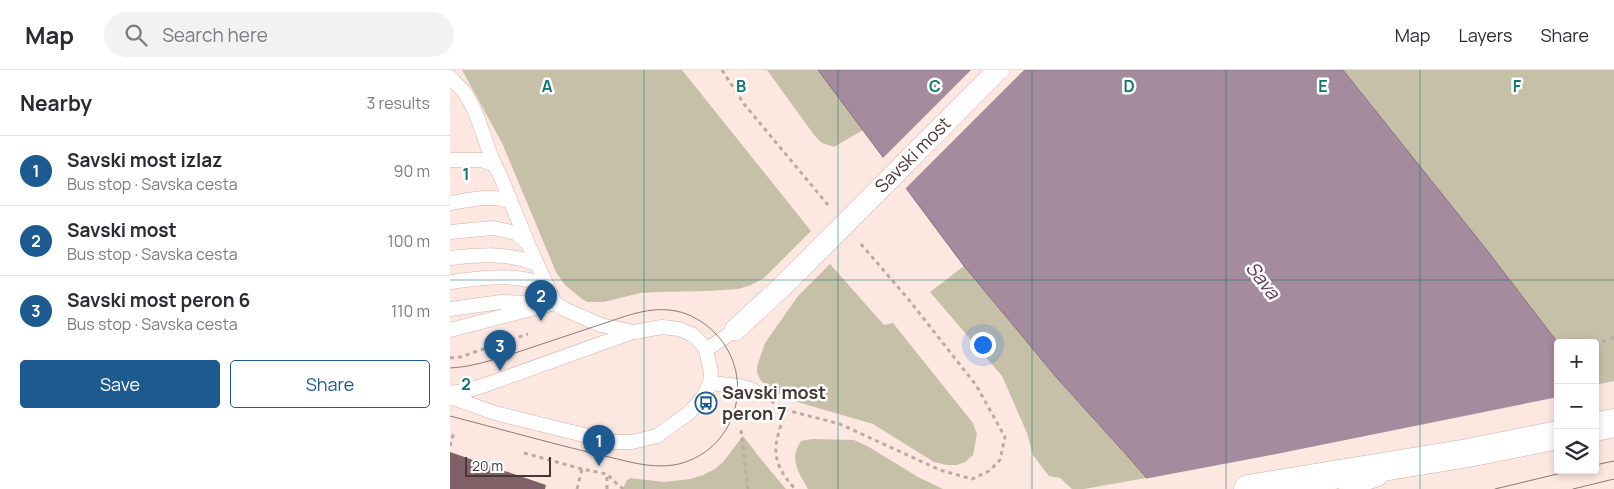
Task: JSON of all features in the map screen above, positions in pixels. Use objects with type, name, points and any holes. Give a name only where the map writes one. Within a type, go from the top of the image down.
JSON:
[{"type":"main road","points":[[1599,426],[1614,423]]},
{"type":"main road","points":[[1248,489],[1468,453],[1554,436]]},
{"type":"street","name":"Savski most","points":[[736,330],[786,283],[998,70]]},
{"type":"lane","points":[[450,77],[466,94],[478,118],[494,165],[500,174],[528,244],[555,303]]},
{"type":"lane","points":[[450,160],[482,160],[494,165]]},
{"type":"lane","points":[[450,203],[494,198],[511,202]]},
{"type":"lane","points":[[450,232],[493,228],[516,233],[528,244]]},
{"type":"lane","points":[[450,258],[485,254],[506,255],[524,258],[537,264]]},
{"type":"lane","points":[[450,282],[482,278],[524,278],[546,286]]},
{"type":"lane","points":[[450,309],[501,302],[555,303],[580,317],[634,332]]},
{"type":"lane","points":[[450,330],[555,303]]},
{"type":"lane","points":[[450,393],[488,384],[634,332],[662,327],[679,329],[693,335],[703,345],[710,360],[710,383],[703,398],[690,412],[657,436],[632,442],[603,440],[496,413],[450,397]]},
{"type":"lane","points":[[706,350],[736,330]]},
{"type":"lane","points":[[710,383],[738,386],[753,390]]},
{"type":"lane","points":[[1346,489],[1468,453]]},
{"type":"path","points":[[722,70],[744,104],[832,209]]},
{"type":"path","points":[[753,390],[786,410],[840,424],[953,475],[972,479],[990,471],[1000,460],[1005,437],[976,385],[909,300],[858,240]]},
{"type":"path","points":[[450,358],[460,357],[534,332]]},
{"type":"path","points":[[1599,343],[1614,337]]},
{"type":"path","points":[[786,410],[775,454],[783,476],[794,489]]},
{"type":"path","points":[[741,430],[748,489]]},
{"type":"path","points":[[450,446],[454,432]]},
{"type":"path","points":[[524,453],[582,470],[608,474],[624,489]]},
{"type":"path","points":[[578,489],[582,470]]},
{"type":"path","points":[[607,489],[608,474]]},
{"type":"shaded area","points":[[462,70],[682,70],[811,231],[764,278],[751,285],[738,289],[640,293],[604,302],[587,302],[565,285],[556,272],[502,143]]},
{"type":"shaded area","points":[[767,70],[818,70],[863,130],[834,147],[822,143],[814,135]]},
{"type":"shaded area","points":[[1343,70],[1614,70],[1614,381],[1599,384],[1599,339],[1555,339],[1486,249]]},
{"type":"shaded area","points":[[830,264],[884,325],[893,323],[973,423],[977,434],[973,455],[965,462],[957,465],[947,465],[934,462],[873,424],[787,399],[761,381],[757,373],[757,366],[765,343],[798,296]]},
{"type":"shaded area","points":[[964,266],[1057,378],[1146,478],[1084,489],[1072,489],[1060,478],[1049,476],[1033,455],[1027,433],[1002,376],[930,292]]},
{"type":"shaded area","points":[[743,436],[786,489],[623,489],[626,481],[630,478],[664,482],[690,479],[703,475],[715,469],[723,462]]},
{"type":"shaded area","points":[[812,439],[854,440],[918,477],[943,489],[808,489],[795,459],[797,447],[801,441]]},
{"type":"water","name":"Sava","points":[[818,70],[1343,70],[1486,249],[1555,339],[1554,474],[1599,474],[1614,489],[1156,489],[1057,378],[964,266]]},
{"type":"pier","points":[[971,70],[1024,70],[904,190],[882,159]]},
{"type":"pier","points":[[1599,393],[1614,409],[1614,489],[1153,489],[1144,479],[1554,398],[1554,474],[1599,474]]},
{"type":"building","points":[[450,452],[546,485],[545,489],[450,489]]},
{"type":"tram line","points":[[450,368],[474,365],[497,359],[629,315],[647,311],[666,310],[682,312],[692,316],[715,333],[728,351],[736,370],[738,391],[734,411],[726,430],[713,446],[696,458],[665,466],[646,465],[562,446],[450,416]]},
{"type":"tram line","points":[[1599,464],[1614,461]]},
{"type":"tram line","points":[[1495,489],[1557,474]]},
{"type":"tram line","points":[[1573,489],[1614,479]]},
{"type":"place","name":"Savski most","points":[[541,321]]},
{"type":"place","name":"Savski most peron 6","points":[[500,371]]},
{"type":"place","name":"Savski most peron 7","points":[[706,403]]},
{"type":"place","name":"Savski most izlaz","points":[[599,466]]}]
